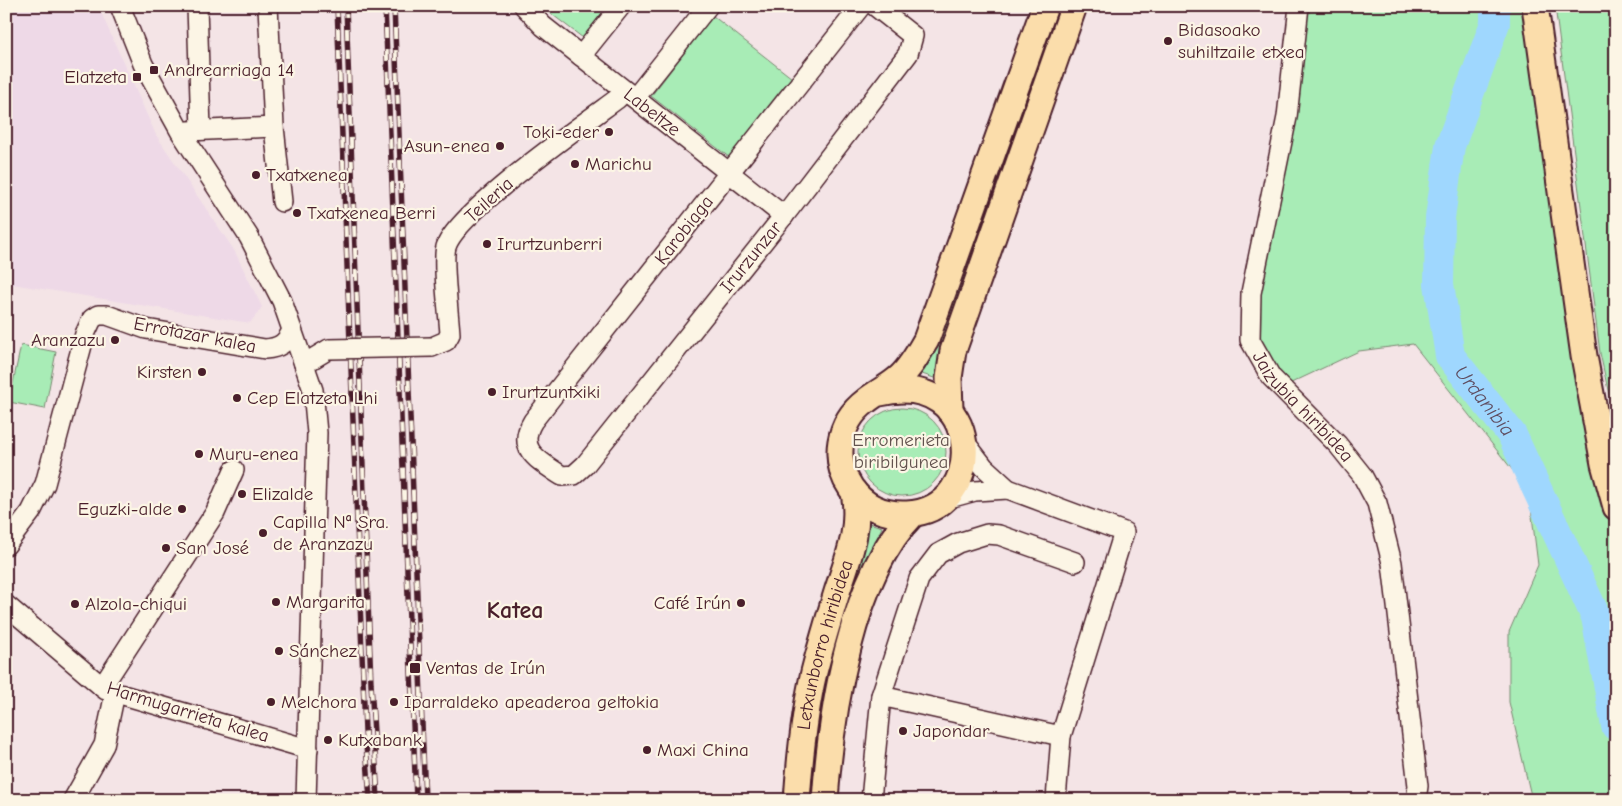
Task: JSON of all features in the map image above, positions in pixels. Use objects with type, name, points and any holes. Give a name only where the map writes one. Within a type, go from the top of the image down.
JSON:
[{"type":"main road","points":[[880,393],[895,389],[910,389],[925,393],[939,400],[960,425],[964,441],[965,458],[961,474],[954,488],[929,509],[913,514],[897,515],[881,511],[866,504],[854,492],[842,470],[839,452],[842,434],[851,415],[866,401],[880,393],[900,377],[914,360],[936,315],[1045,6]]},
{"type":"main road","points":[[950,411],[949,378],[953,351],[1074,6]]},
{"type":"main road","points":[[1535,6],[1584,356],[1604,464],[1616,507]]},
{"type":"main road","name":"Letxunborro hiribidea","points":[[797,800],[806,718],[814,674],[824,632],[856,532],[857,512],[854,492]]},
{"type":"main road","name":"Letxunborro hiribidea","points":[[825,800],[833,723],[851,640],[876,567],[892,538],[913,514]]},
{"type":"street","points":[[120,6],[143,64],[180,131],[250,237],[282,301],[313,390],[318,433],[306,800]]},
{"type":"street","points":[[197,6],[201,130]]},
{"type":"street","points":[[268,6],[274,127],[282,202]]},
{"type":"street","name":"Labeltze","points":[[524,6],[531,16],[784,216]]},
{"type":"street","points":[[581,56],[621,6]]},
{"type":"street","name":"Teileria","points":[[304,364],[329,349],[432,347],[446,341],[450,334],[445,249],[451,234],[509,181],[617,99],[630,94],[708,6]]},
{"type":"street","name":"Karobiaga","points":[[537,458],[526,445],[526,433],[533,421],[861,6]]},
{"type":"street","name":"Irurzunzar","points":[[537,458],[562,476],[574,475],[585,465],[784,216],[908,54],[913,36],[875,6]]},
{"type":"street","name":"Jaizubia hiribidea","points":[[1299,6],[1289,99],[1251,293],[1250,340],[1271,377],[1338,445],[1362,475],[1377,503],[1392,563],[1418,786],[1416,800]]},
{"type":"street","points":[[180,131],[274,127]]},
{"type":"street","name":"Errotazar kalea","points":[[6,545],[31,512],[44,484],[85,334],[92,319],[98,315],[107,315],[146,329],[265,349],[278,348],[288,339],[292,330]]},
{"type":"street","points":[[964,441],[984,467],[1008,489],[1124,532],[1061,736],[1056,800]]},
{"type":"street","points":[[73,800],[104,745],[108,690],[215,513],[234,470]]},
{"type":"street","points":[[942,500],[975,491],[1008,489]]},
{"type":"street","points":[[871,800],[881,696],[919,579],[938,554],[958,543],[993,535],[1075,562]]},
{"type":"street","name":"Harmugarrieta kalea","points":[[6,605],[108,690],[308,749]]},
{"type":"street","points":[[881,696],[1061,736]]},
{"type":"shaded area","points":[[6,6],[98,6],[156,135],[234,250],[262,307],[250,323],[6,283]]},
{"type":"green space","points":[[547,6],[608,6],[583,38],[545,9]]},
{"type":"green space","points":[[1056,6],[1064,6],[937,379],[919,373]]},
{"type":"green space","points":[[1299,6],[1535,6],[1616,500],[1616,800],[1532,800],[1509,702],[1509,632],[1538,565],[1529,491],[1413,344],[1359,351],[1289,384],[1250,340]]},
{"type":"green space","points":[[1555,6],[1616,6],[1616,427],[1600,353]]},
{"type":"green space","points":[[713,16],[792,78],[730,158],[651,96]]},
{"type":"green space","points":[[21,345],[56,352],[45,409],[9,402]]},
{"type":"green space","name":"Erromerieta biribilgunea","points":[[902,408],[919,411],[927,415],[939,427],[943,435],[946,452],[943,469],[939,477],[927,489],[919,493],[902,496],[885,493],[877,489],[865,477],[861,469],[858,452],[861,435],[865,427],[877,415],[885,411]]},
{"type":"green space","points":[[869,523],[882,527],[865,566],[816,800],[807,800],[821,686]]},
{"type":"waterway","name":"Urdanibia","points":[[1495,6],[1495,23],[1450,146],[1440,218],[1439,284],[1450,356],[1512,435],[1596,617],[1616,726]]},
{"type":"railway","points":[[337,6],[365,731],[370,800]]},
{"type":"railway","points":[[346,6],[371,683],[378,800]]},
{"type":"railway","points":[[385,6],[416,800]]},
{"type":"railway","points":[[394,6],[425,800]]},
{"type":"place","name":"Bidasoako suhiltzaile etxea","points":[[1168,41]]},
{"type":"place","name":"Andrearriaga 14","points":[[154,70]]},
{"type":"place","name":"Elatzeta","points":[[137,77]]},
{"type":"place","name":"Toki-eder","points":[[609,132]]},
{"type":"place","name":"Asun-enea","points":[[500,146]]},
{"type":"place","name":"Marichu","points":[[575,164]]},
{"type":"place","name":"Txatxenea","points":[[256,175]]},
{"type":"place","name":"Txatxenea Berri","points":[[297,213]]},
{"type":"place","name":"Irurtzunberri","points":[[487,244]]},
{"type":"place","name":"Aranzazu","points":[[115,340]]},
{"type":"place","name":"Kirsten","points":[[202,372]]},
{"type":"place","name":"Irurtzuntxiki","points":[[492,392]]},
{"type":"place","name":"Cep Elatzeta Lhi","points":[[237,398]]},
{"type":"place","name":"Muru-enea","points":[[199,454]]},
{"type":"place","name":"Elizalde","points":[[242,494]]},
{"type":"place","name":"Eguzki-alde","points":[[182,509]]},
{"type":"place","name":"Capilla Nª Sra. de Aranzazu","points":[[263,533]]},
{"type":"place","name":"San José","points":[[166,548]]},
{"type":"place","name":"Margarita","points":[[276,602]]},
{"type":"place","name":"Café Irún","points":[[741,603]]},
{"type":"place","name":"Alzola-chiqui","points":[[75,604]]},
{"type":"place","name":"Sánchez","points":[[279,651]]},
{"type":"place","name":"Ventas de Irún","points":[[415,668]]},
{"type":"place","name":"Melchora","points":[[271,702]]},
{"type":"place","name":"Iparraldeko apeaderoa geltokia","points":[[394,702]]},
{"type":"place","name":"Japondar","points":[[903,731]]},
{"type":"place","name":"Kutxabank","points":[[328,740]]},
{"type":"place","name":"Maxi China","points":[[647,750]]},
{"type":"district","name":"Katea","points":[[515,610]]}]
